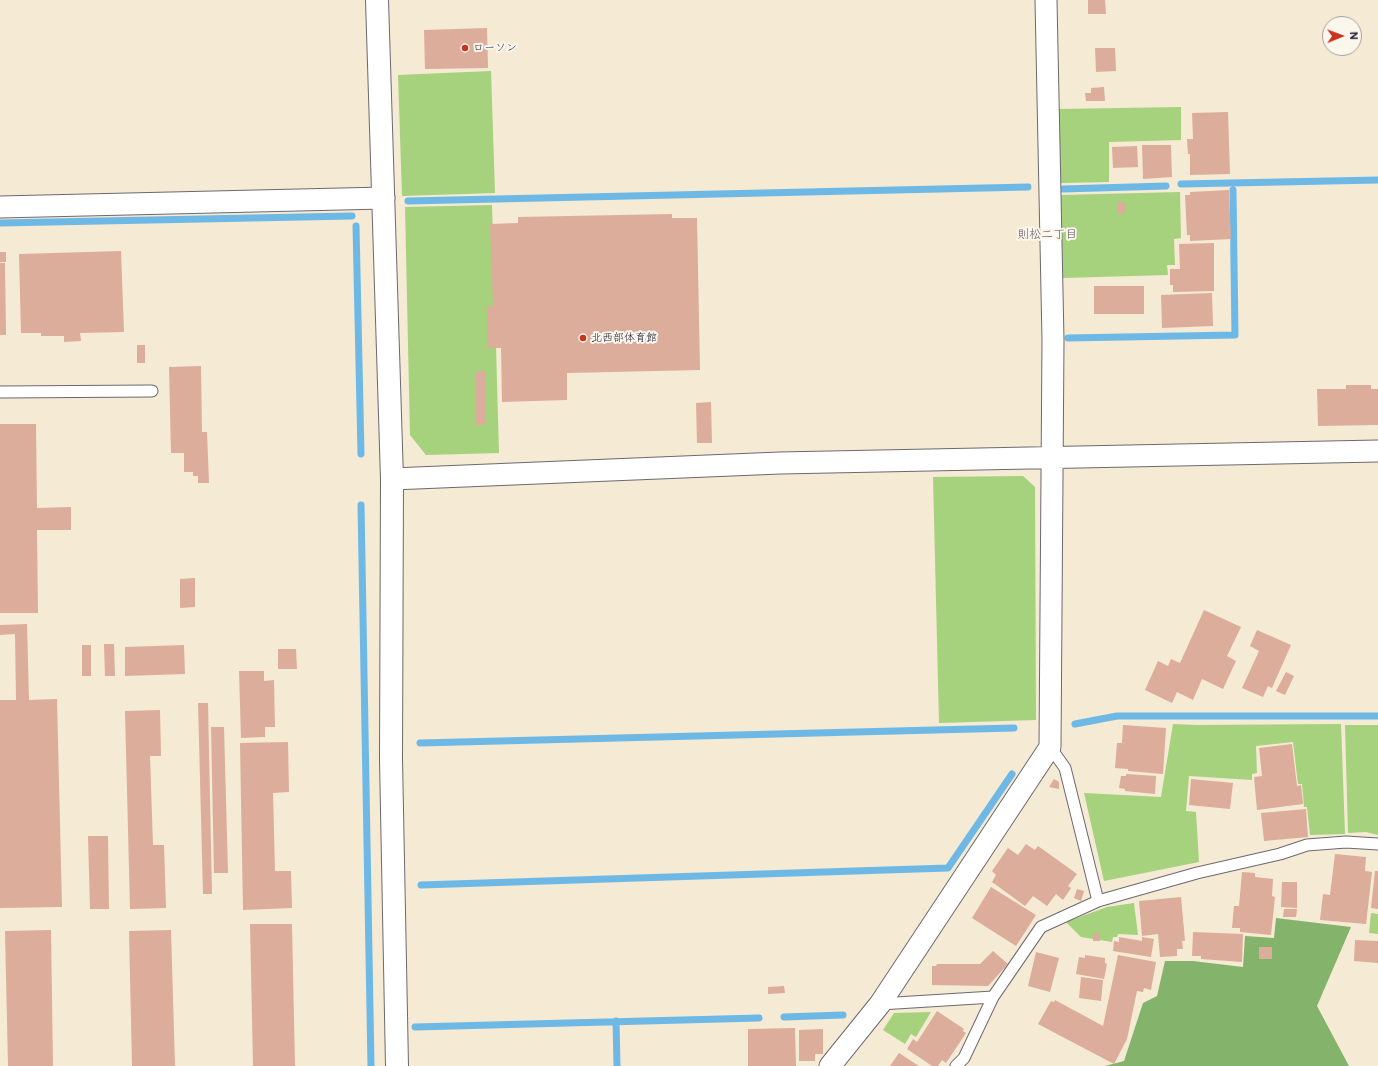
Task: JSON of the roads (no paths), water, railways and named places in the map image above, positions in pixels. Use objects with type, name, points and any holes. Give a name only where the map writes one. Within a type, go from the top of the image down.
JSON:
[{"type":"street","points":[[377,0],[392,479],[391,760],[397,1066]]},
{"type":"street","points":[[830,1066],[880,1004],[1050,747],[1053,340],[1046,0]]},
{"type":"street","points":[[0,207],[384,198]]},
{"type":"street","points":[[392,479],[780,463],[1378,451]]},
{"type":"lane","points":[[0,392],[152,391]]},
{"type":"lane","points":[[1050,747],[1065,768],[1098,901]]},
{"type":"lane","points":[[956,1066],[964,1058],[993,997],[1041,927],[1098,901],[1197,873],[1280,854],[1306,846],[1346,842],[1378,844]]},
{"type":"lane","points":[[880,1004],[993,997]]},
{"type":"waterway","points":[[1181,184],[1378,180]]},
{"type":"waterway","points":[[1063,189],[1166,186]]},
{"type":"waterway","points":[[408,201],[1028,187]]},
{"type":"waterway","points":[[1068,338],[1235,335],[1233,190]]},
{"type":"waterway","points":[[0,223],[352,216]]},
{"type":"waterway","points":[[356,226],[361,454]]},
{"type":"waterway","points":[[361,505],[371,1066]]},
{"type":"waterway","points":[[1075,724],[1117,716],[1378,716]]},
{"type":"waterway","points":[[420,743],[1014,728]]},
{"type":"waterway","points":[[421,885],[948,868],[1012,774]]},
{"type":"waterway","points":[[784,1017],[843,1015]]},
{"type":"waterway","points":[[415,1027],[759,1018]]},
{"type":"waterway","points":[[616,1021],[617,1066]]},
{"type":"place","name":"ローソン","points":[[465,48]]},
{"type":"place","name":"北西部体育館","points":[[583,338]]},
{"type":"district","name":"則松二丁目","points":[[1047,235]]}]
